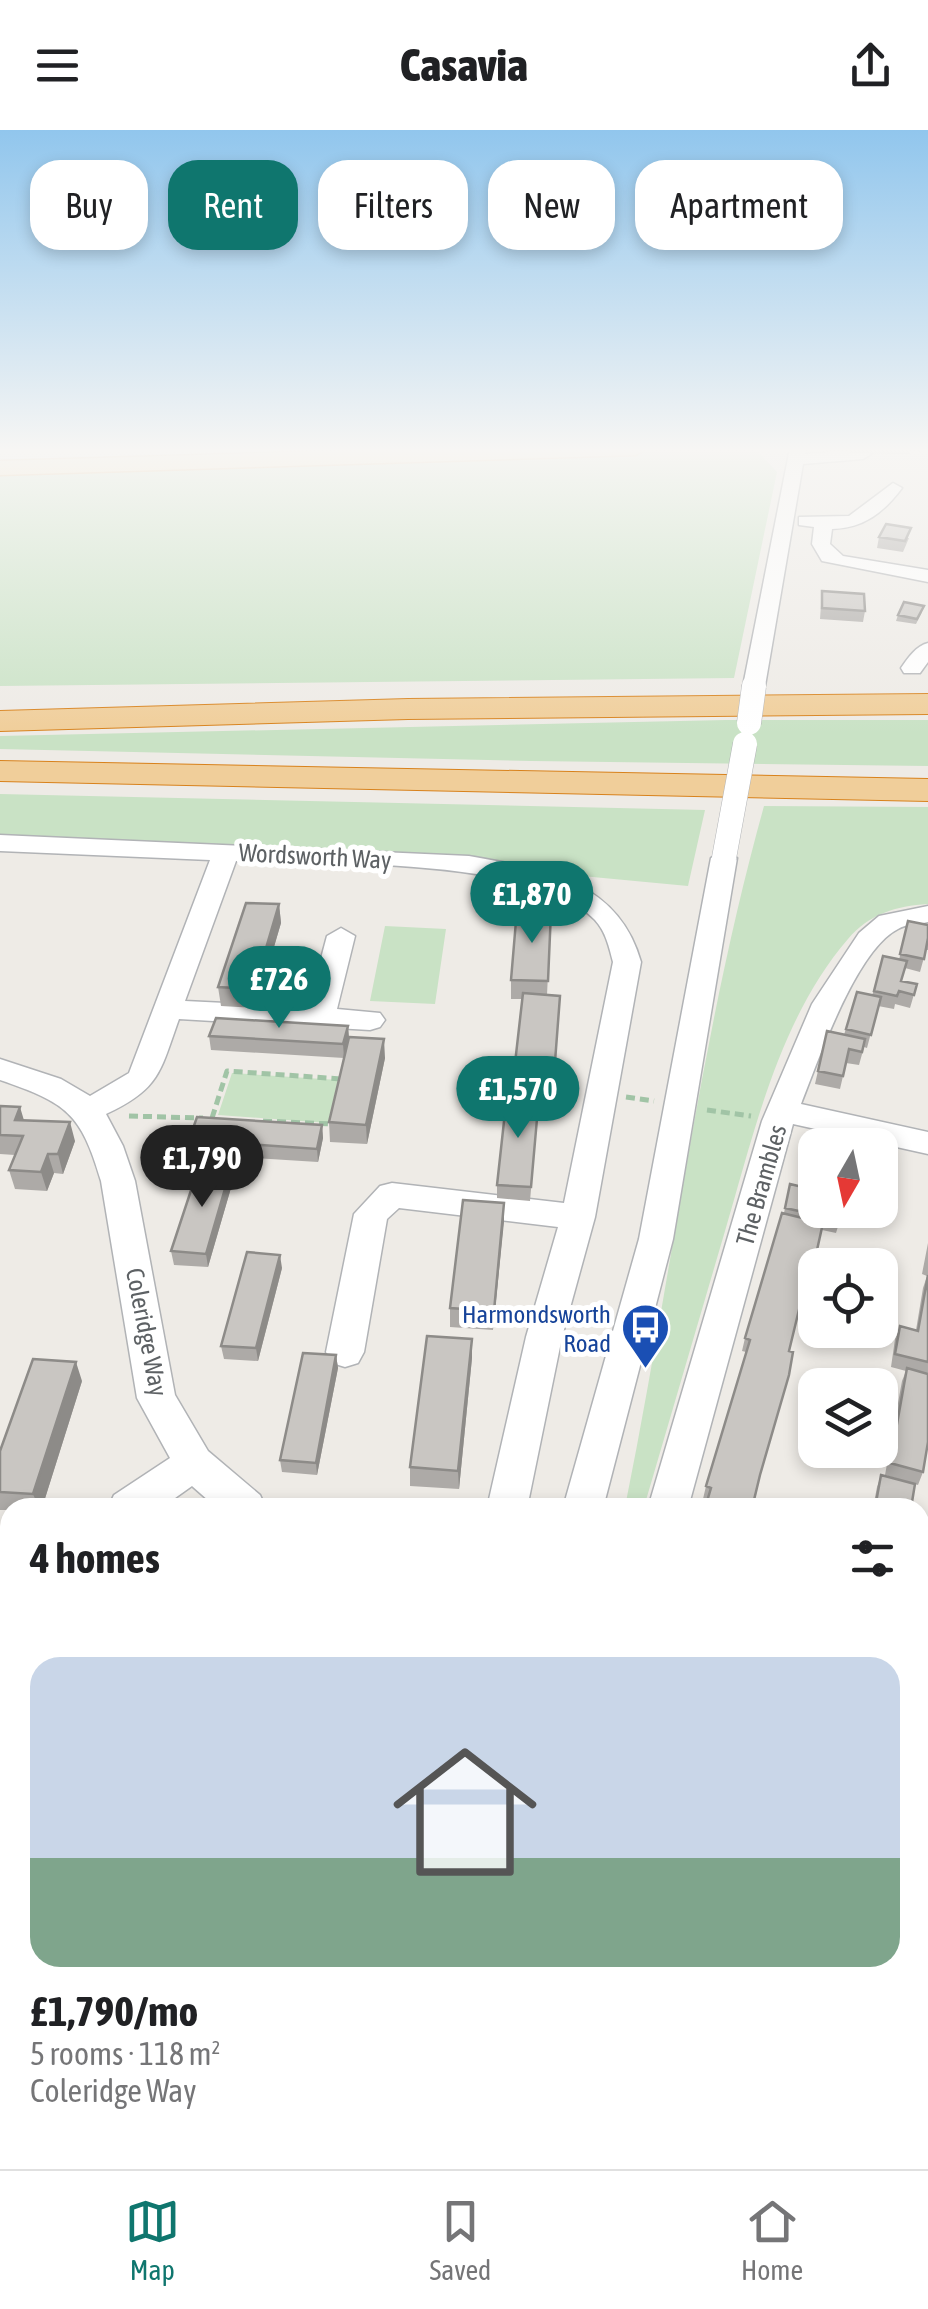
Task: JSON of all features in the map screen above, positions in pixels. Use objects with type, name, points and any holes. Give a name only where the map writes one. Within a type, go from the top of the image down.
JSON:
[{"type":"highway","points":[[0,721],[408,709],[928,704]]},
{"type":"highway","points":[[0,772],[928,790]]},
{"type":"street","points":[[586,1498],[656,1239],[781,543]]},
{"type":"street","points":[[820,543],[834,560],[928,576]]},
{"type":"street","points":[[912,668],[928,649]]},
{"type":"street","name":"Wordsworth Way","points":[[0,843],[469,864],[530,874],[562,885],[603,914],[625,944],[627,962],[578,1217],[544,1337],[509,1498]]},
{"type":"street","points":[[1,1070],[50,1086],[89,1113],[142,1078],[226,852]]},
{"type":"street","name":"The Brambles","points":[[671,1498],[780,1116],[828,1004],[870,939],[890,922],[928,914]]},
{"type":"street","points":[[320,1017],[341,936]]},
{"type":"street","points":[[167,1009],[370,1020]]},
{"type":"street","name":"Coleridge Way","points":[[89,1113],[108,1146],[118,1181],[156,1398],[194,1464],[234,1498]]},
{"type":"street","points":[[780,1116],[928,1144]]},
{"type":"street","points":[[344,1352],[372,1214],[392,1195],[578,1217]]},
{"type":"street","points":[[143,1498],[194,1464]]},
{"type":"path","points":[[212,1118],[227,1070],[342,1078],[338,1094]]},
{"type":"path","points":[[251,1120],[331,1126],[334,1110]]},
{"type":"path","points":[[708,1110],[780,1116]]},
{"type":"path","points":[[89,1113],[232,1119]]},
{"type":"green space","points":[[0,543],[762,543],[734,678],[0,686]]},
{"type":"green space","points":[[726,720],[928,720],[928,766],[0,749],[0,736]]},
{"type":"green space","points":[[0,794],[705,810],[688,886],[529,871],[0,839]]},
{"type":"green space","points":[[764,806],[928,807],[928,904],[894,909],[865,923],[824,970],[804,1005],[758,1117],[647,1498],[627,1498],[704,1067]]},
{"type":"green space","points":[[385,926],[446,929],[435,1004],[370,1001]]},
{"type":"green space","points":[[232,1073],[338,1080],[328,1123],[218,1115]]},
{"type":"building","points":[[822,591],[864,594],[865,611],[822,608]]},
{"type":"building","points":[[904,602],[924,606],[917,619],[898,615]]},
{"type":"building","points":[[246,903],[279,904],[254,989],[218,987]]},
{"type":"building","points":[[517,909],[551,911],[548,981],[511,980]]},
{"type":"building","points":[[908,921],[928,925],[924,959],[900,954]]},
{"type":"building","points":[[883,956],[907,961],[901,981],[917,984],[914,995],[874,991]]},
{"type":"building","points":[[857,992],[881,997],[871,1035],[846,1029]]},
{"type":"building","points":[[523,993],[560,996],[554,1075],[514,1072]]},
{"type":"building","points":[[216,1018],[348,1026],[343,1044],[209,1036]]},
{"type":"building","points":[[827,1031],[865,1039],[862,1052],[849,1049],[843,1076],[818,1071]]},
{"type":"building","points":[[349,1037],[384,1039],[366,1125],[329,1122]]},
{"type":"building","points":[[507,1094],[539,1096],[531,1187],[497,1185]]},
{"type":"building","points":[[0,1106],[20,1107],[15,1120],[70,1122],[58,1154],[48,1154],[41,1172],[9,1170],[23,1136],[0,1135]]},
{"type":"building","points":[[197,1117],[322,1125],[317,1149],[189,1140]]},
{"type":"building","points":[[199,1166],[231,1168],[206,1254],[171,1251]]},
{"type":"building","points":[[790,1184],[798,1186],[798,1211],[785,1208]]},
{"type":"building","points":[[463,1200],[504,1203],[494,1311],[450,1308]]},
{"type":"building","points":[[782,1213],[798,1217],[798,1228],[822,1228],[817,1248],[798,1248],[798,1314],[789,1351],[793,1352],[789,1375],[754,1498],[708,1498],[711,1488],[706,1486],[750,1340],[745,1338]]},
{"type":"building","points":[[247,1252],[280,1255],[256,1348],[221,1346]]},
{"type":"building","points":[[928,1275],[928,1362],[895,1354],[900,1326],[918,1331]]},
{"type":"building","points":[[427,1336],[472,1339],[458,1471],[410,1467]]},
{"type":"building","points":[[303,1353],[336,1355],[316,1463],[280,1460]]},
{"type":"building","points":[[33,1359],[76,1362],[33,1494],[0,1492],[0,1451]]},
{"type":"building","points":[[907,1368],[928,1374],[928,1442],[923,1472],[898,1465],[898,1418]]},
{"type":"building","points":[[881,1475],[915,1484],[913,1498],[877,1498]]},
{"type":"place","name":"Harmondsworth Road","points":[[646,1370]]}]
